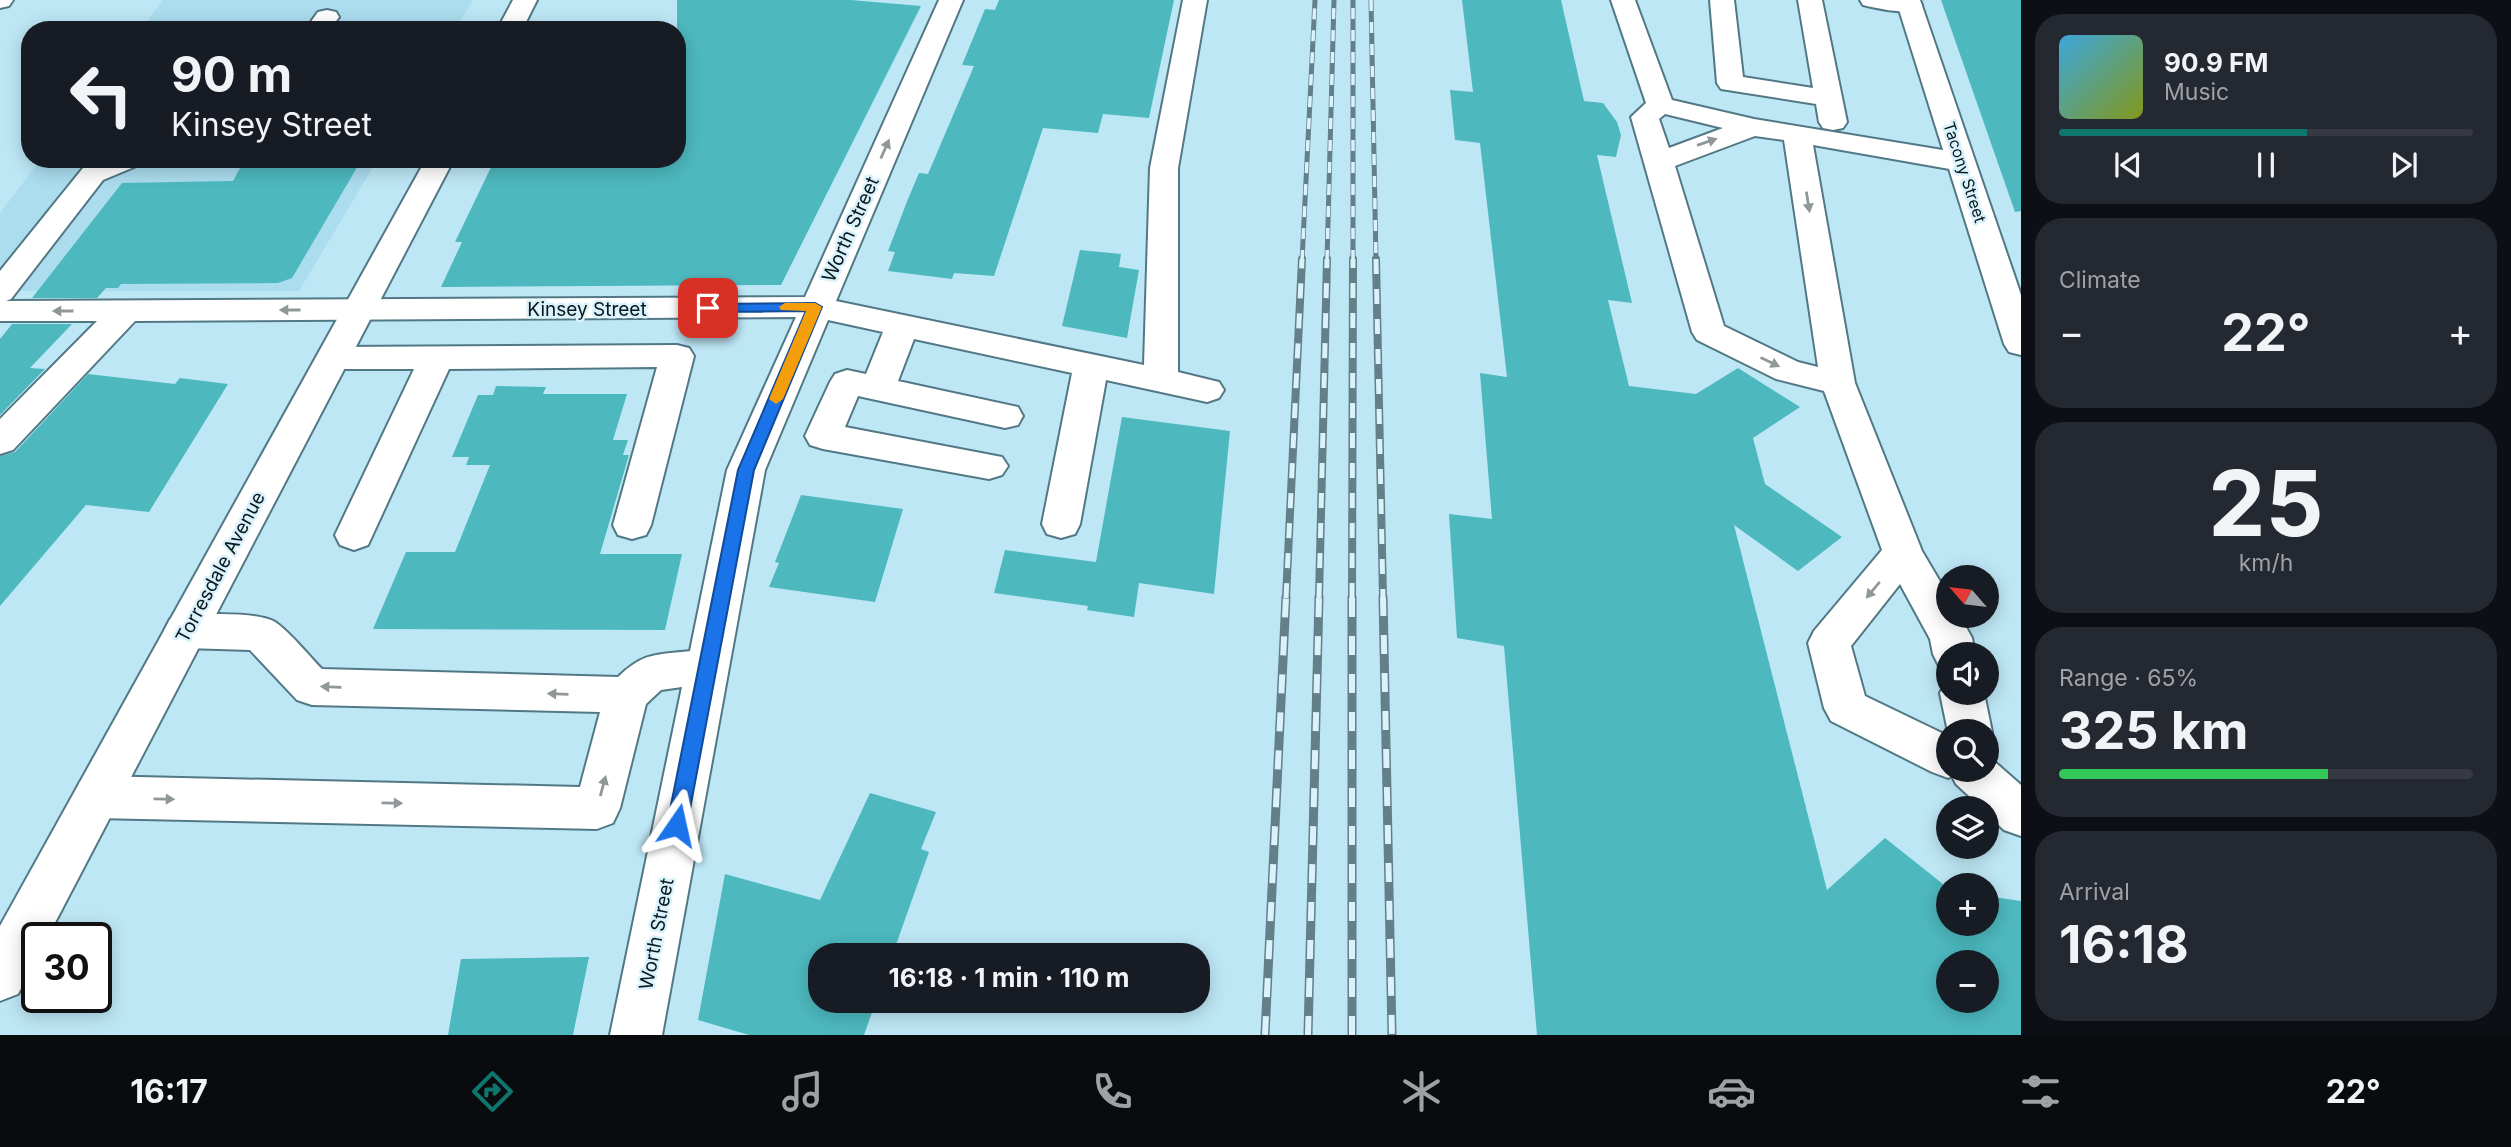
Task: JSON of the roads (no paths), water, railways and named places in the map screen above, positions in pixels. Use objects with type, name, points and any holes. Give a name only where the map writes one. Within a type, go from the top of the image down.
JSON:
[{"type":"street","points":[[514,21],[525,0]]},
{"type":"street","name":"Worth Street","points":[[636,1035],[746,470],[951,0]]},
{"type":"street","points":[[1161,380],[1164,168],[1195,0]]},
{"type":"street","points":[[1623,0],[1660,105]]},
{"type":"street","points":[[1723,0],[1730,83],[1829,98]]},
{"type":"street","points":[[1810,0],[1837,141]]},
{"type":"street","points":[[1872,0],[1909,3]]},
{"type":"street","name":"Tacony Street","points":[[1909,3],[2021,344]]},
{"type":"street","points":[[1660,105],[1754,127],[1961,162]]},
{"type":"street","points":[[1660,105],[1644,117],[1709,332],[1788,371],[1838,383]]},
{"type":"street","points":[[1659,162],[1704,143],[1754,127]]},
{"type":"street","points":[[1797,135],[1838,383],[1903,553],[1952,642]]},
{"type":"street","points":[[0,292],[93,174],[107,168]]},
{"type":"street","name":"Torresdale Avenue","points":[[0,975],[435,168]]},
{"type":"street","name":"Kinsey Street","points":[[0,311],[815,307],[1207,390]]},
{"type":"street","points":[[0,441],[127,310]]},
{"type":"street","points":[[878,388],[903,324]]},
{"type":"street","points":[[333,358],[677,356],[632,525]]},
{"type":"street","points":[[354,535],[437,357]]},
{"type":"street","points":[[1061,524],[1091,365]]},
{"type":"street","points":[[989,466],[822,436],[847,382],[1004,416]]},
{"type":"street","points":[[1903,553],[1829,643],[1846,708],[1936,746]]},
{"type":"street","points":[[185,631],[260,634],[312,687],[627,695]]},
{"type":"street","points":[[96,797],[597,807],[627,695],[650,673],[708,667]]},
{"type":"street","points":[[1990,782],[2021,815]]},
{"type":"railway","points":[[1302,261],[1315,0]]},
{"type":"railway","points":[[1327,261],[1334,0]]},
{"type":"railway","points":[[1353,0],[1353,259]]},
{"type":"railway","points":[[1371,0],[1376,261]]},
{"type":"railway","points":[[1286,598],[1302,259]]},
{"type":"railway","points":[[1319,598],[1327,259]]},
{"type":"railway","points":[[1352,598],[1353,259]]},
{"type":"railway","points":[[1376,259],[1383,598]]},
{"type":"railway","points":[[1265,1035],[1286,597]]},
{"type":"railway","points":[[1308,1035],[1319,597]]},
{"type":"railway","points":[[1383,597],[1392,1035]]},
{"type":"railway","points":[[1352,598],[1352,1035]]}]
